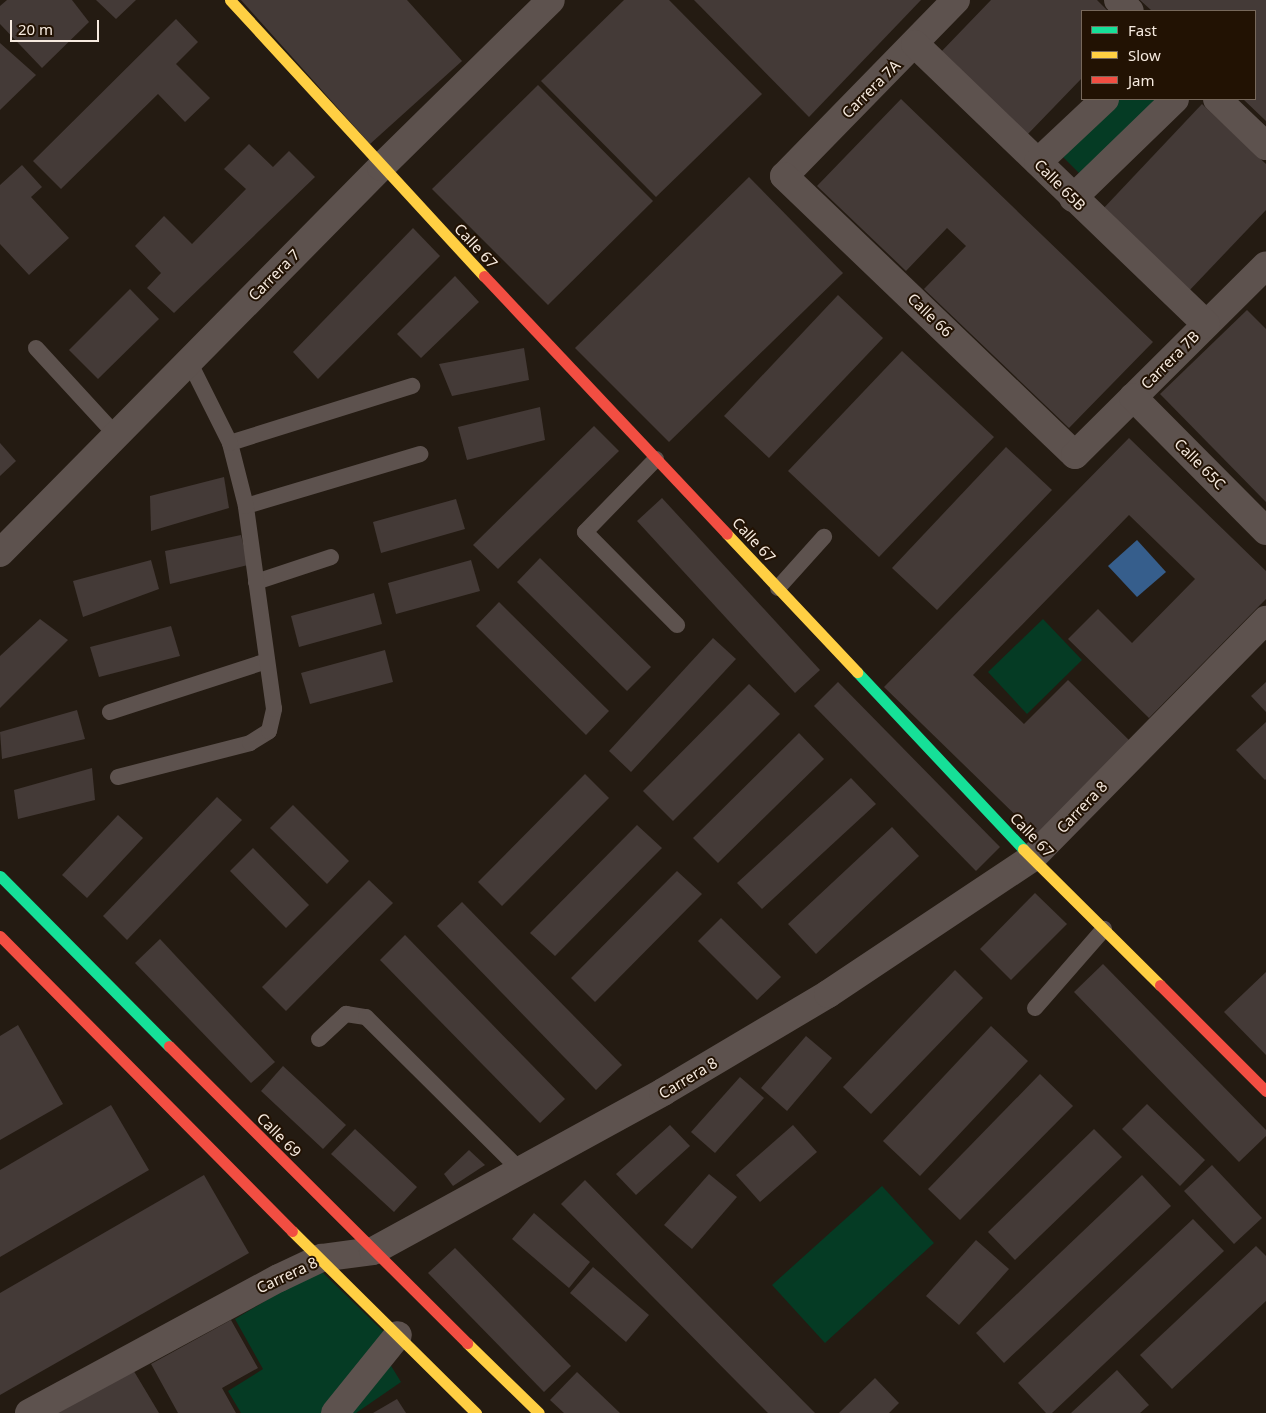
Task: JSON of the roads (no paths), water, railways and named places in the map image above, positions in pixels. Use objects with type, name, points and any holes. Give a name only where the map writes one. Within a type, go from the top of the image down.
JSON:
[{"type":"street","name":"Calle 67","points":[[230,0],[381,167],[1032,858],[1266,1091]]},
{"type":"street","name":"Carrera 7","points":[[0,553],[381,167],[551,0]]},
{"type":"street","name":"Carrera 7A","points":[[784,176],[956,0]]},
{"type":"street","points":[[1118,0],[1129,10]]},
{"type":"street","name":"Calle 65B","points":[[915,44],[1206,324]]},
{"type":"street","points":[[1038,162],[1103,100]]},
{"type":"street","points":[[1073,198],[1173,100]]},
{"type":"street","points":[[1219,100],[1266,146]]},
{"type":"street","name":"Calle 66","points":[[784,176],[1075,456]]},
{"type":"street","name":"Carrera 7B","points":[[1075,456],[1206,324],[1264,270]]},
{"type":"street","name":"Calle 65C","points":[[1133,397],[1266,531]]},
{"type":"street","name":"Carrera 8","points":[[29,1413],[251,1290],[321,1258],[373,1251],[663,1092],[828,994],[1032,858],[1266,620]]},
{"type":"street","name":"Calle 69","points":[[0,876],[373,1251],[539,1413]]},
{"type":"street","points":[[0,936],[136,1077],[476,1413]]},
{"type":"street","points":[[336,1413],[398,1335]]},
{"type":"lane","points":[[36,348],[116,435]]},
{"type":"lane","points":[[118,777],[250,743],[268,731],[274,709],[246,506],[230,443],[189,362]]},
{"type":"lane","points":[[230,443],[412,386]]},
{"type":"lane","points":[[246,506],[420,454]]},
{"type":"lane","points":[[656,459],[585,532],[677,625]]},
{"type":"lane","points":[[778,588],[824,537]]},
{"type":"lane","points":[[256,582],[330,557]]},
{"type":"lane","points":[[110,712],[267,661]]},
{"type":"lane","points":[[1035,1008],[1104,929]]},
{"type":"lane","points":[[319,1039],[346,1014],[366,1017],[520,1170]]},
{"type":"water","points":[[1137,540],[1166,572],[1137,597],[1108,566]]}]
